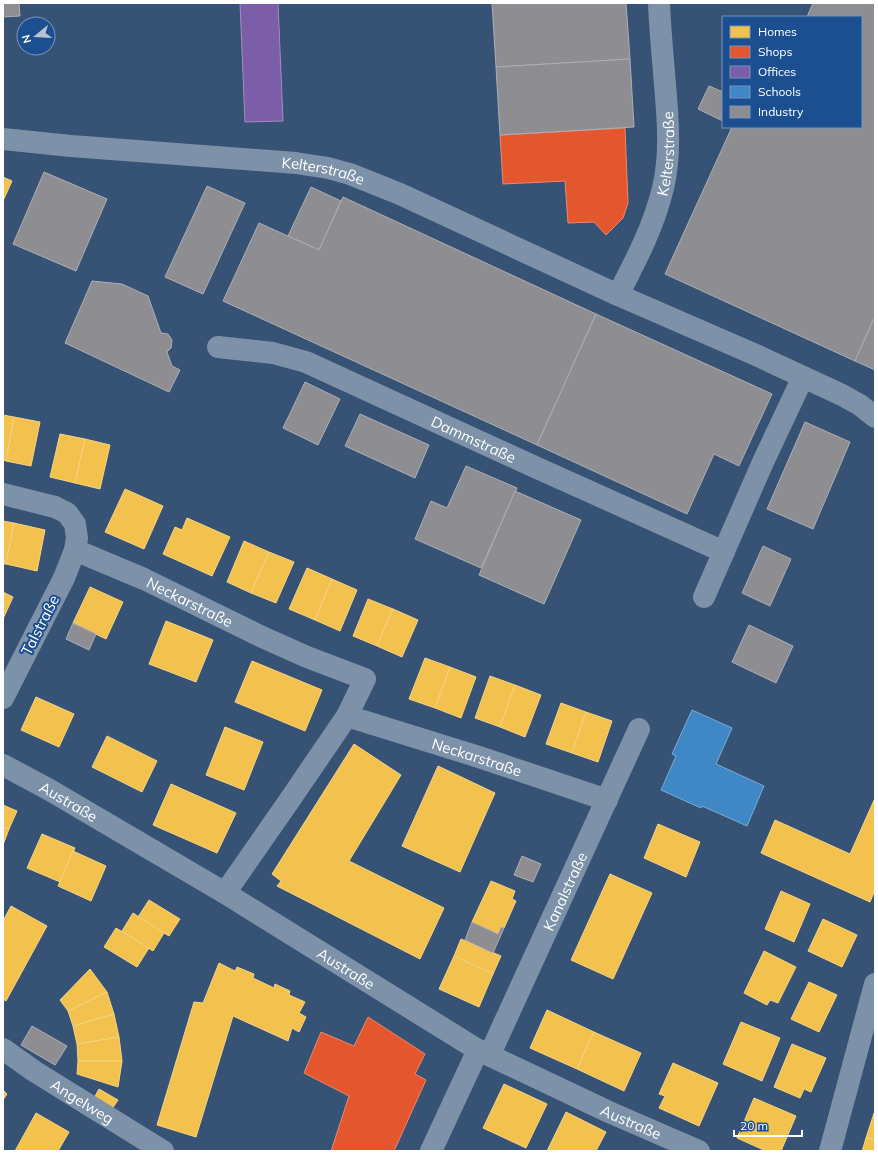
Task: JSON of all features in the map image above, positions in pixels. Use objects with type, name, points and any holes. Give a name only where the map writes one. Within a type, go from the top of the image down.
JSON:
[{"type":"street","name":"Kelterstraße","points":[[618,295],[652,223],[663,187],[668,140],[659,3]]},
{"type":"street","name":"Kelterstraße","points":[[3,139],[71,146],[296,163],[328,168],[350,174],[393,191],[618,295],[842,395],[860,405],[875,417]]},
{"type":"street","name":"Dammstraße","points":[[218,347],[273,353],[306,362],[724,552]]},
{"type":"street","points":[[704,597],[763,462],[803,377]]},
{"type":"street","points":[[3,494],[55,506],[67,513],[75,524],[77,538],[75,550]]},
{"type":"street","name":"Talstraße","points":[[3,698],[51,604],[75,550]]},
{"type":"street","name":"Neckarstraße","points":[[75,550],[144,579],[266,639],[365,679],[347,716],[225,893]]},
{"type":"street","name":"Neckarstraße","points":[[347,716],[479,757],[607,800]]},
{"type":"street","name":"Kanalstraße","points":[[431,1151],[484,1052],[607,800],[639,729]]},
{"type":"street","name":"Austraße","points":[[3,766],[55,793],[225,893],[484,1052],[609,1112],[699,1151]]},
{"type":"street","points":[[830,1151],[875,984]]},
{"type":"street","name":"Angelweg","points":[[3,1049],[34,1071],[164,1151]]},
{"type":"building: Homes","points":[[3,177],[12,181],[3,201]]},
{"type":"building: Homes","points":[[3,415],[14,417],[6,461],[3,460]]},
{"type":"building: Homes","points":[[14,417],[40,422],[31,466],[6,461]]},
{"type":"building: Homes","points":[[60,434],[85,439],[75,483],[50,477]]},
{"type":"building: Homes","points":[[85,439],[110,445],[100,489],[75,483]]},
{"type":"building: Homes","points":[[125,489],[163,506],[144,549],[105,532]]},
{"type":"building: Homes","points":[[187,518],[230,537],[212,576],[163,554],[175,527],[182,530]]},
{"type":"building: Homes","points":[[3,521],[14,523],[6,564],[3,564]]},
{"type":"building: Homes","points":[[14,523],[45,530],[37,571],[6,564]]},
{"type":"building: Homes","points":[[244,541],[269,552],[251,593],[227,582]]},
{"type":"building: Homes","points":[[269,552],[294,562],[276,603],[251,593]]},
{"type":"building: Homes","points":[[307,568],[332,579],[315,620],[289,609]]},
{"type":"building: Homes","points":[[332,579],[357,590],[340,631],[315,620]]},
{"type":"building: Homes","points":[[90,587],[123,602],[106,639],[73,623]]},
{"type":"building: Homes","points":[[3,592],[13,597],[3,619]]},
{"type":"building: Homes","points":[[368,599],[393,609],[377,646],[353,636]]},
{"type":"building: Homes","points":[[393,609],[418,620],[402,657],[377,646]]},
{"type":"building: Homes","points":[[166,621],[213,640],[196,682],[149,664]]},
{"type":"building: Homes","points":[[425,658],[450,667],[435,708],[409,699]]},
{"type":"building: Homes","points":[[252,661],[322,690],[305,731],[235,702]]},
{"type":"building: Homes","points":[[450,667],[476,677],[461,718],[435,708]]},
{"type":"building: Homes","points":[[490,676],[515,685],[500,727],[475,718]]},
{"type":"building: Homes","points":[[515,685],[541,695],[525,737],[500,727]]},
{"type":"building: Homes","points":[[36,697],[74,714],[59,747],[21,730]]},
{"type":"building: Homes","points":[[561,703],[586,712],[572,753],[546,744]]},
{"type":"building: Homes","points":[[586,712],[612,721],[598,762],[572,753]]},
{"type":"building: Homes","points":[[225,727],[263,742],[244,790],[206,775]]},
{"type":"building: Homes","points":[[107,736],[157,761],[142,792],[92,767]]},
{"type":"building: Homes","points":[[354,744],[401,775],[349,861],[444,908],[420,959],[277,886],[281,881],[272,874]]},
{"type":"building: Homes","points":[[438,766],[495,793],[460,872],[402,846]]},
{"type":"building: Homes","points":[[171,784],[236,813],[217,853],[153,825]]},
{"type":"building: Homes","points":[[875,798],[875,890],[870,902],[761,853],[775,820],[850,854]]},
{"type":"building: Homes","points":[[3,805],[17,811],[9,829],[3,827]]},
{"type":"building: Homes","points":[[658,824],[700,842],[686,877],[644,858]]},
{"type":"building: Homes","points":[[3,827],[9,829],[3,845]]},
{"type":"building: Homes","points":[[42,834],[75,848],[60,882],[27,868]]},
{"type":"building: Homes","points":[[73,851],[106,866],[91,901],[58,886]]},
{"type":"building: Homes","points":[[610,874],[652,893],[613,979],[571,960]]},
{"type":"building: Homes","points":[[491,881],[515,891],[512,899],[516,901],[504,928],[501,927],[498,934],[472,922]]},
{"type":"building: Homes","points":[[781,891],[810,904],[794,942],[765,929]]},
{"type":"building: Homes","points":[[149,900],[180,919],[169,936],[138,917]]},
{"type":"building: Homes","points":[[11,906],[47,926],[6,1001],[3,999],[3,921]]},
{"type":"building: Homes","points":[[133,913],[164,933],[153,951],[122,931]]},
{"type":"building: Homes","points":[[823,919],[857,935],[842,967],[808,951]]},
{"type":"building: Homes","points":[[116,928],[149,948],[137,967],[104,947]]},
{"type":"building: Homes","points":[[461,939],[501,956],[493,974],[454,956]]},
{"type":"building: Homes","points":[[764,951],[796,967],[778,1003],[770,1000],[767,1005],[744,993]]},
{"type":"building: Homes","points":[[454,956],[493,974],[479,1007],[439,989]]},
{"type":"building: Homes","points":[[219,963],[235,971],[237,967],[254,974],[253,978],[274,988],[275,984],[290,991],[289,995],[305,1002],[299,1013],[306,1017],[299,1032],[292,1028],[288,1041],[233,1016],[196,1137],[157,1125],[194,1002],[203,1003]]},
{"type":"building: Homes","points":[[90,969],[107,992],[68,1011],[60,1000]]},
{"type":"building: Homes","points":[[809,982],[837,995],[819,1032],[791,1019]]},
{"type":"building: Homes","points":[[107,992],[114,1014],[73,1026],[68,1011]]},
{"type":"building: Homes","points":[[547,1010],[594,1032],[577,1069],[530,1048]]},
{"type":"building: Homes","points":[[114,1014],[119,1037],[77,1044],[73,1026]]},
{"type":"building: Homes","points":[[741,1022],[780,1038],[762,1081],[723,1064]]},
{"type":"building: Homes","points":[[594,1032],[641,1053],[624,1091],[577,1069]]},
{"type":"building: Homes","points":[[119,1037],[122,1061],[78,1061],[77,1044]]},
{"type":"building: Homes","points":[[792,1044],[826,1058],[811,1092],[804,1089],[800,1098],[774,1087]]},
{"type":"building: Homes","points":[[78,1061],[122,1061],[118,1087],[77,1074]]},
{"type":"building: Homes","points":[[673,1063],[718,1083],[699,1126],[659,1108],[665,1096],[659,1094]]},
{"type":"building: Homes","points":[[504,1084],[547,1104],[526,1148],[483,1128]]},
{"type":"building: Homes","points":[[99,1089],[118,1100],[112,1109],[94,1098]]},
{"type":"building: Homes","points":[[3,1090],[7,1094],[3,1100]]},
{"type":"building: Homes","points":[[754,1098],[796,1116],[781,1151],[766,1151],[737,1138]]},
{"type":"building: Homes","points":[[566,1112],[606,1132],[596,1151],[547,1151]]},
{"type":"building: Homes","points":[[36,1113],[69,1132],[58,1151],[15,1151]]},
{"type":"building: Homes","points":[[875,1113],[875,1140],[866,1138]]},
{"type":"building: Homes","points":[[866,1138],[875,1140],[875,1151],[862,1151]]},
{"type":"building: Shops","points":[[625,128],[628,203],[623,218],[606,235],[594,222],[568,223],[565,181],[503,184],[500,135]]},
{"type":"building: Shops","points":[[368,1017],[425,1054],[415,1074],[426,1080],[394,1151],[331,1151],[349,1096],[304,1073],[321,1032],[354,1046]]},
{"type":"building: Offices","points":[[240,3],[278,3],[283,121],[245,122]]},
{"type":"building: Schools","points":[[692,710],[732,728],[716,764],[764,786],[747,826],[661,790],[676,756],[672,754]]},
{"type":"building: Industry","points":[[3,3],[19,3],[20,16],[3,17]]},
{"type":"building: Industry","points":[[492,3],[626,3],[630,59],[496,67]]},
{"type":"building: Industry","points":[[813,3],[875,3],[875,316],[855,361],[665,274],[732,128],[862,128],[862,16],[807,16]]},
{"type":"building: Industry","points":[[630,59],[634,127],[500,135],[496,67]]},
{"type":"building: Industry","points":[[709,86],[722,92],[722,121],[698,109]]},
{"type":"building: Industry","points":[[44,172],[107,199],[76,271],[13,244]]},
{"type":"building: Industry","points":[[207,186],[245,203],[203,294],[165,277]]},
{"type":"building: Industry","points":[[311,187],[341,201],[319,250],[288,236]]},
{"type":"building: Industry","points":[[343,197],[596,314],[537,445],[223,301],[259,223],[319,250]]},
{"type":"building: Industry","points":[[92,281],[122,284],[148,296],[161,333],[168,334],[172,340],[171,348],[167,352],[172,366],[180,370],[169,392],[65,343]]},
{"type":"building: Industry","points":[[596,314],[772,394],[739,466],[714,454],[687,514],[537,445]]},
{"type":"building: Industry","points":[[875,316],[875,370],[855,361]]},
{"type":"building: Industry","points":[[305,382],[340,399],[318,445],[283,428]]},
{"type":"building: Industry","points":[[360,414],[429,445],[415,478],[345,446]]},
{"type":"building: Industry","points":[[805,422],[850,442],[813,529],[767,509]]},
{"type":"building: Industry","points":[[466,466],[517,488],[481,568],[415,539],[431,501],[447,508]]},
{"type":"building: Industry","points":[[515,491],[581,520],[544,604],[479,575]]},
{"type":"building: Industry","points":[[763,546],[791,559],[770,606],[742,593]]},
{"type":"building: Industry","points":[[73,623],[96,634],[89,650],[66,639]]},
{"type":"building: Industry","points":[[749,625],[793,646],[776,683],[732,662]]},
{"type":"building: Industry","points":[[522,856],[541,864],[533,882],[514,875]]},
{"type":"building: Industry","points":[[472,922],[498,934],[501,927],[504,928],[493,953],[465,940]]},
{"type":"building: Industry","points":[[32,1026],[67,1046],[55,1065],[21,1045]]}]
